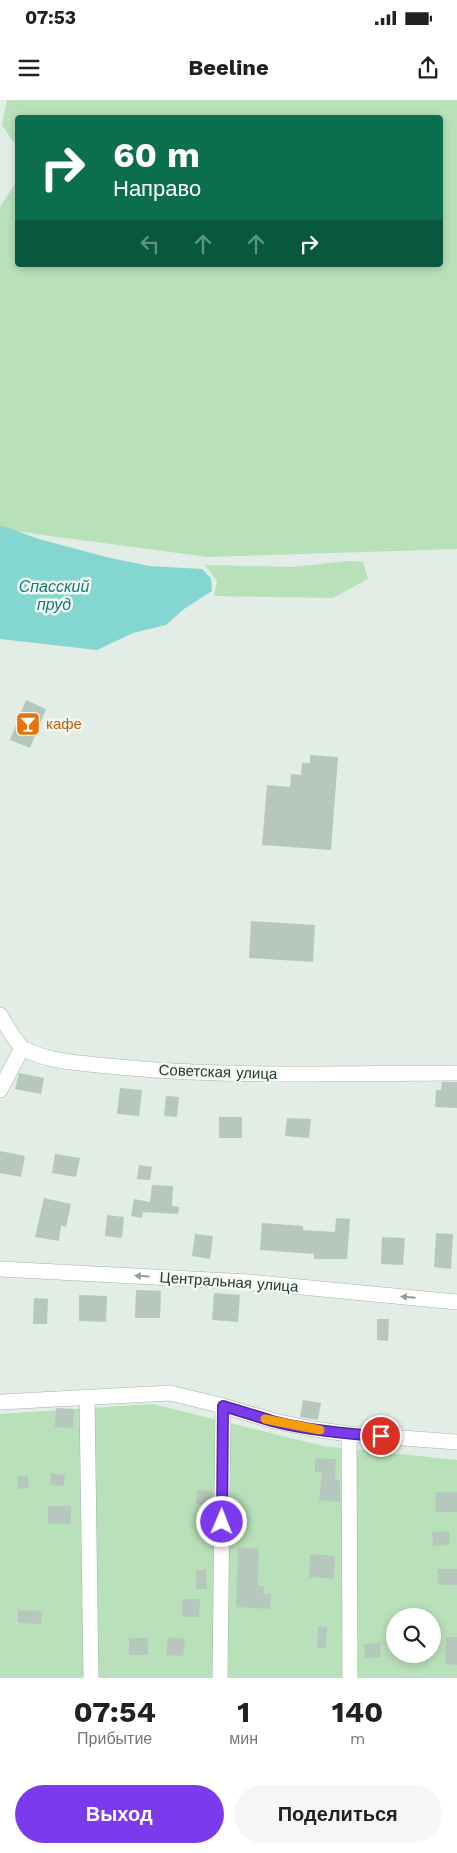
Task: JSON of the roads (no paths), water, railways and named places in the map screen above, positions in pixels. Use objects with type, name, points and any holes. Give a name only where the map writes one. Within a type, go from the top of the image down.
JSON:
[{"type":"street","points":[[0,1015],[22,1048],[0,1090]]},
{"type":"street","name":"Советская улица","points":[[22,1048],[51,1058],[142,1070],[252,1074],[457,1073]]},
{"type":"street","name":"Центральная улица","points":[[0,1269],[249,1282],[457,1302]]},
{"type":"street","points":[[0,1402],[170,1394],[223,1406],[274,1421],[349,1434],[457,1442]]},
{"type":"street","points":[[86,1397],[91,1678]]},
{"type":"street","points":[[220,1678],[223,1406]]},
{"type":"street","points":[[349,1434],[350,1678]]},
{"type":"water","name":"Спасский пруд","points":[[0,525],[39,539],[110,558],[150,566],[202,569],[211,578],[212,591],[184,609],[166,625],[133,633],[97,650],[0,639]]},
{"type":"place","name":"кафе","points":[[28,724]]}]
